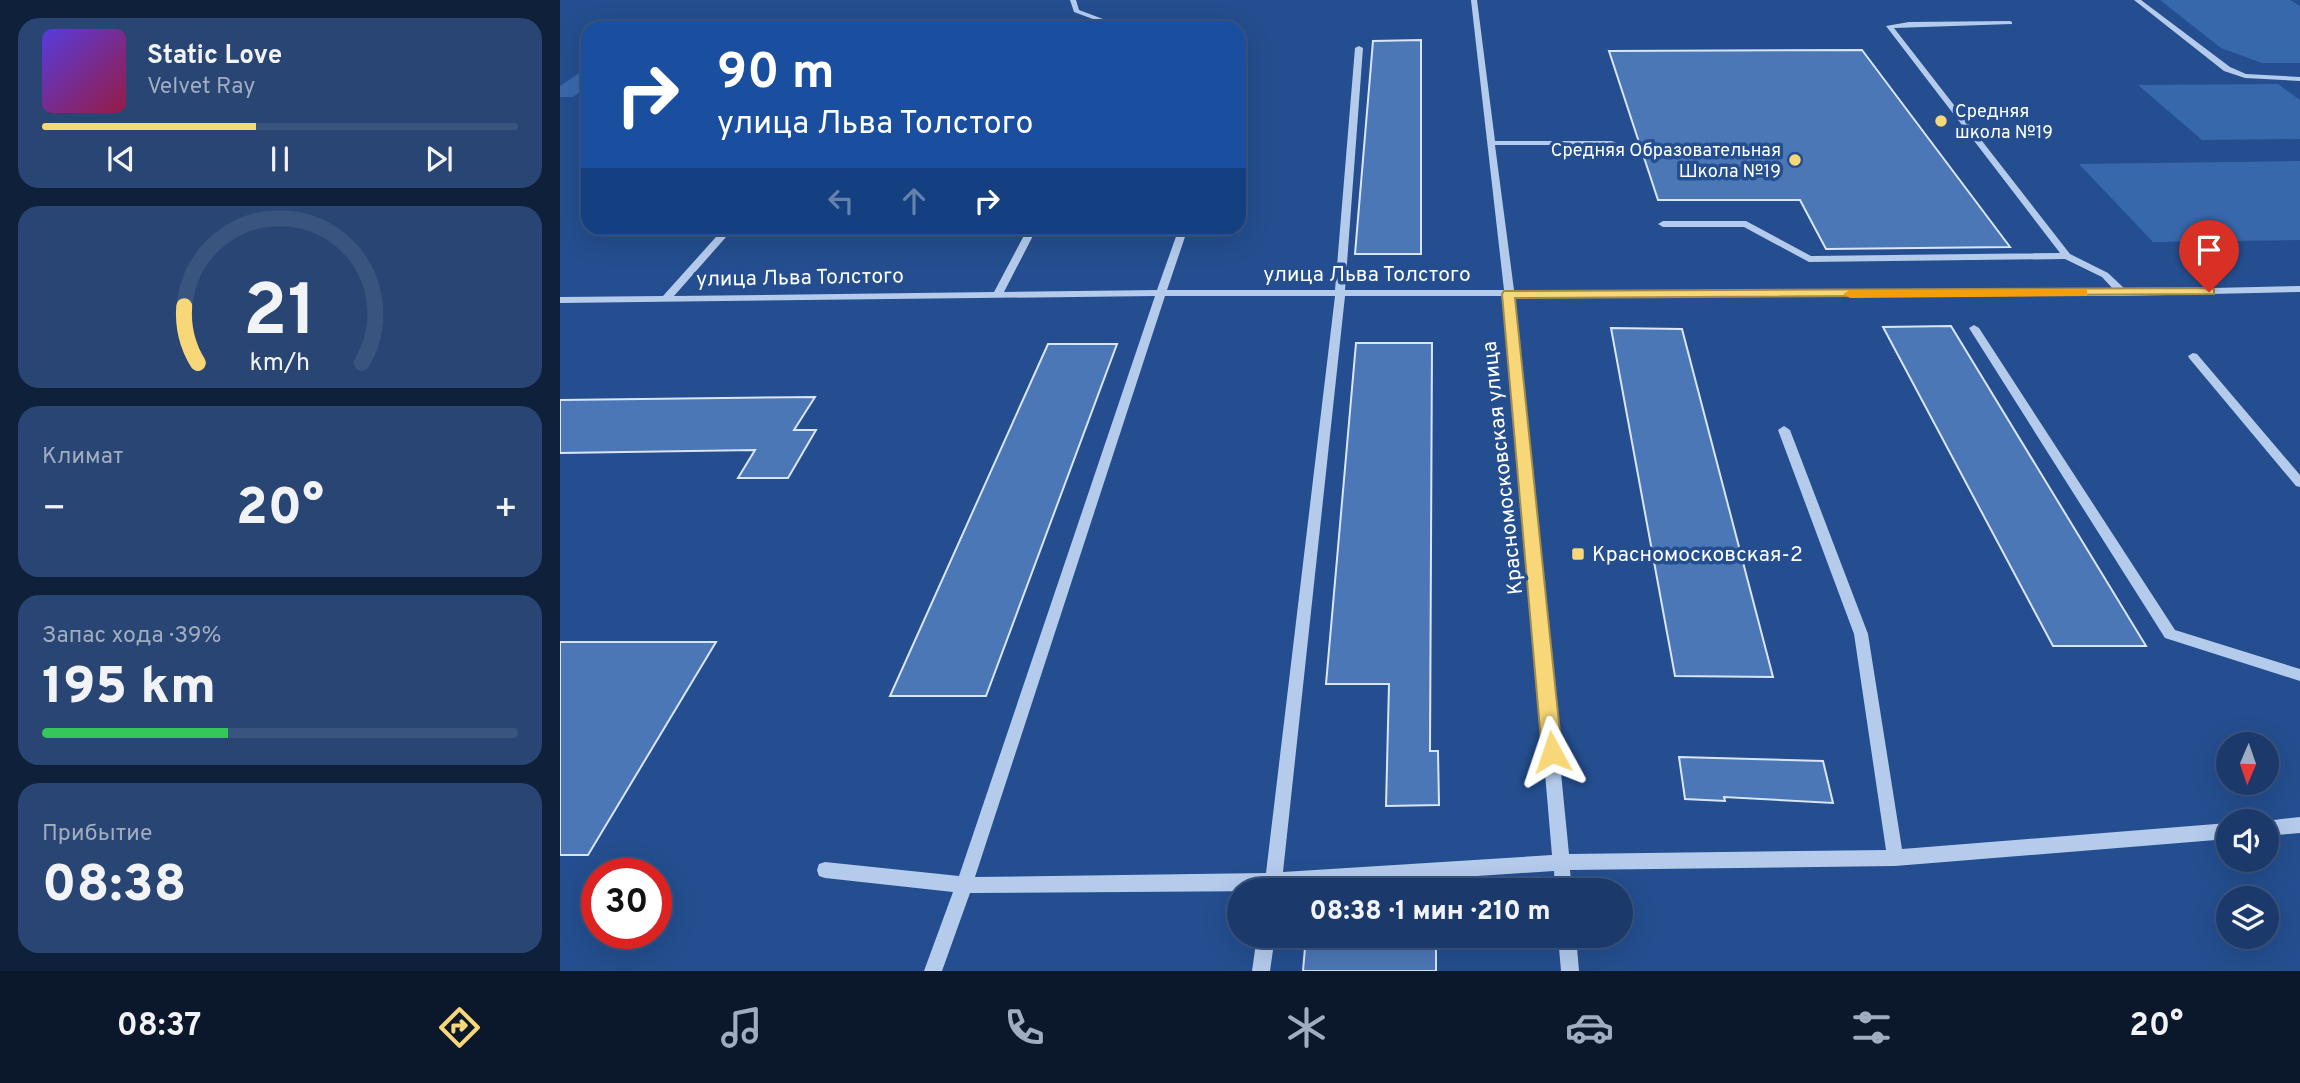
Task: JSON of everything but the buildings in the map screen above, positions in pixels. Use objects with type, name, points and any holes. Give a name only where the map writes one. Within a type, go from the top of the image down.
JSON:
[{"type":"street","points":[[1073,0],[1076,11],[1104,21]]},
{"type":"street","name":"Красномосковская улица","points":[[1474,0],[1493,143],[1562,878]]},
{"type":"street","points":[[2010,23],[1889,26],[2067,256],[2105,275],[2123,293]]},
{"type":"street","points":[[1274,878],[1340,293],[1359,48]]},
{"type":"street","points":[[1493,143],[1612,143]]},
{"type":"street","points":[[1663,224],[1746,224],[1809,260],[2067,256]]},
{"type":"street","points":[[666,298],[723,235]]},
{"type":"street","points":[[998,294],[1028,235]]},
{"type":"street","points":[[933,971],[1182,235]]},
{"type":"street","name":"улица Льва Толстого","points":[[560,300],[998,294],[2123,293],[2300,289]]},
{"type":"street","points":[[1974,328],[2170,634],[2300,675]]},
{"type":"street","points":[[2193,356],[2300,483]]},
{"type":"street","points":[[1784,430],[1861,634],[1895,858]]},
{"type":"street","points":[[2279,827],[2300,825]]},
{"type":"street","points":[[1369,878],[1561,862],[1895,858],[2216,832]]},
{"type":"street","points":[[825,870],[964,885],[1227,886]]},
{"type":"street","points":[[1261,971],[1264,948]]},
{"type":"street","points":[[1568,948],[1570,971]]},
{"type":"lane","points":[[2137,0],[2227,69],[2245,76],[2300,79]]},
{"type":"shaded area","points":[[2160,0],[2290,0],[2300,6],[2300,63],[2262,63],[2221,48]]},
{"type":"shaded area","points":[[581,72],[581,91],[573,97],[560,97],[560,86]]},
{"type":"shaded area","points":[[2278,84],[2300,100],[2300,139],[2202,140],[2138,85]]},
{"type":"shaded area","points":[[2300,161],[2300,240],[2153,242],[2079,164]]},
{"type":"slow traffic","points":[[1850,294],[2082,293]]},
{"type":"place","name":"Средняя школа №19","points":[[1941,121]]},
{"type":"place","name":"Средняя Образовательная Школа №19","points":[[1795,160]]},
{"type":"place","name":"Красномосковская-2","points":[[1578,554]]},
{"type":"route","points":[[1552,752],[1508,294],[2209,292]]}]
